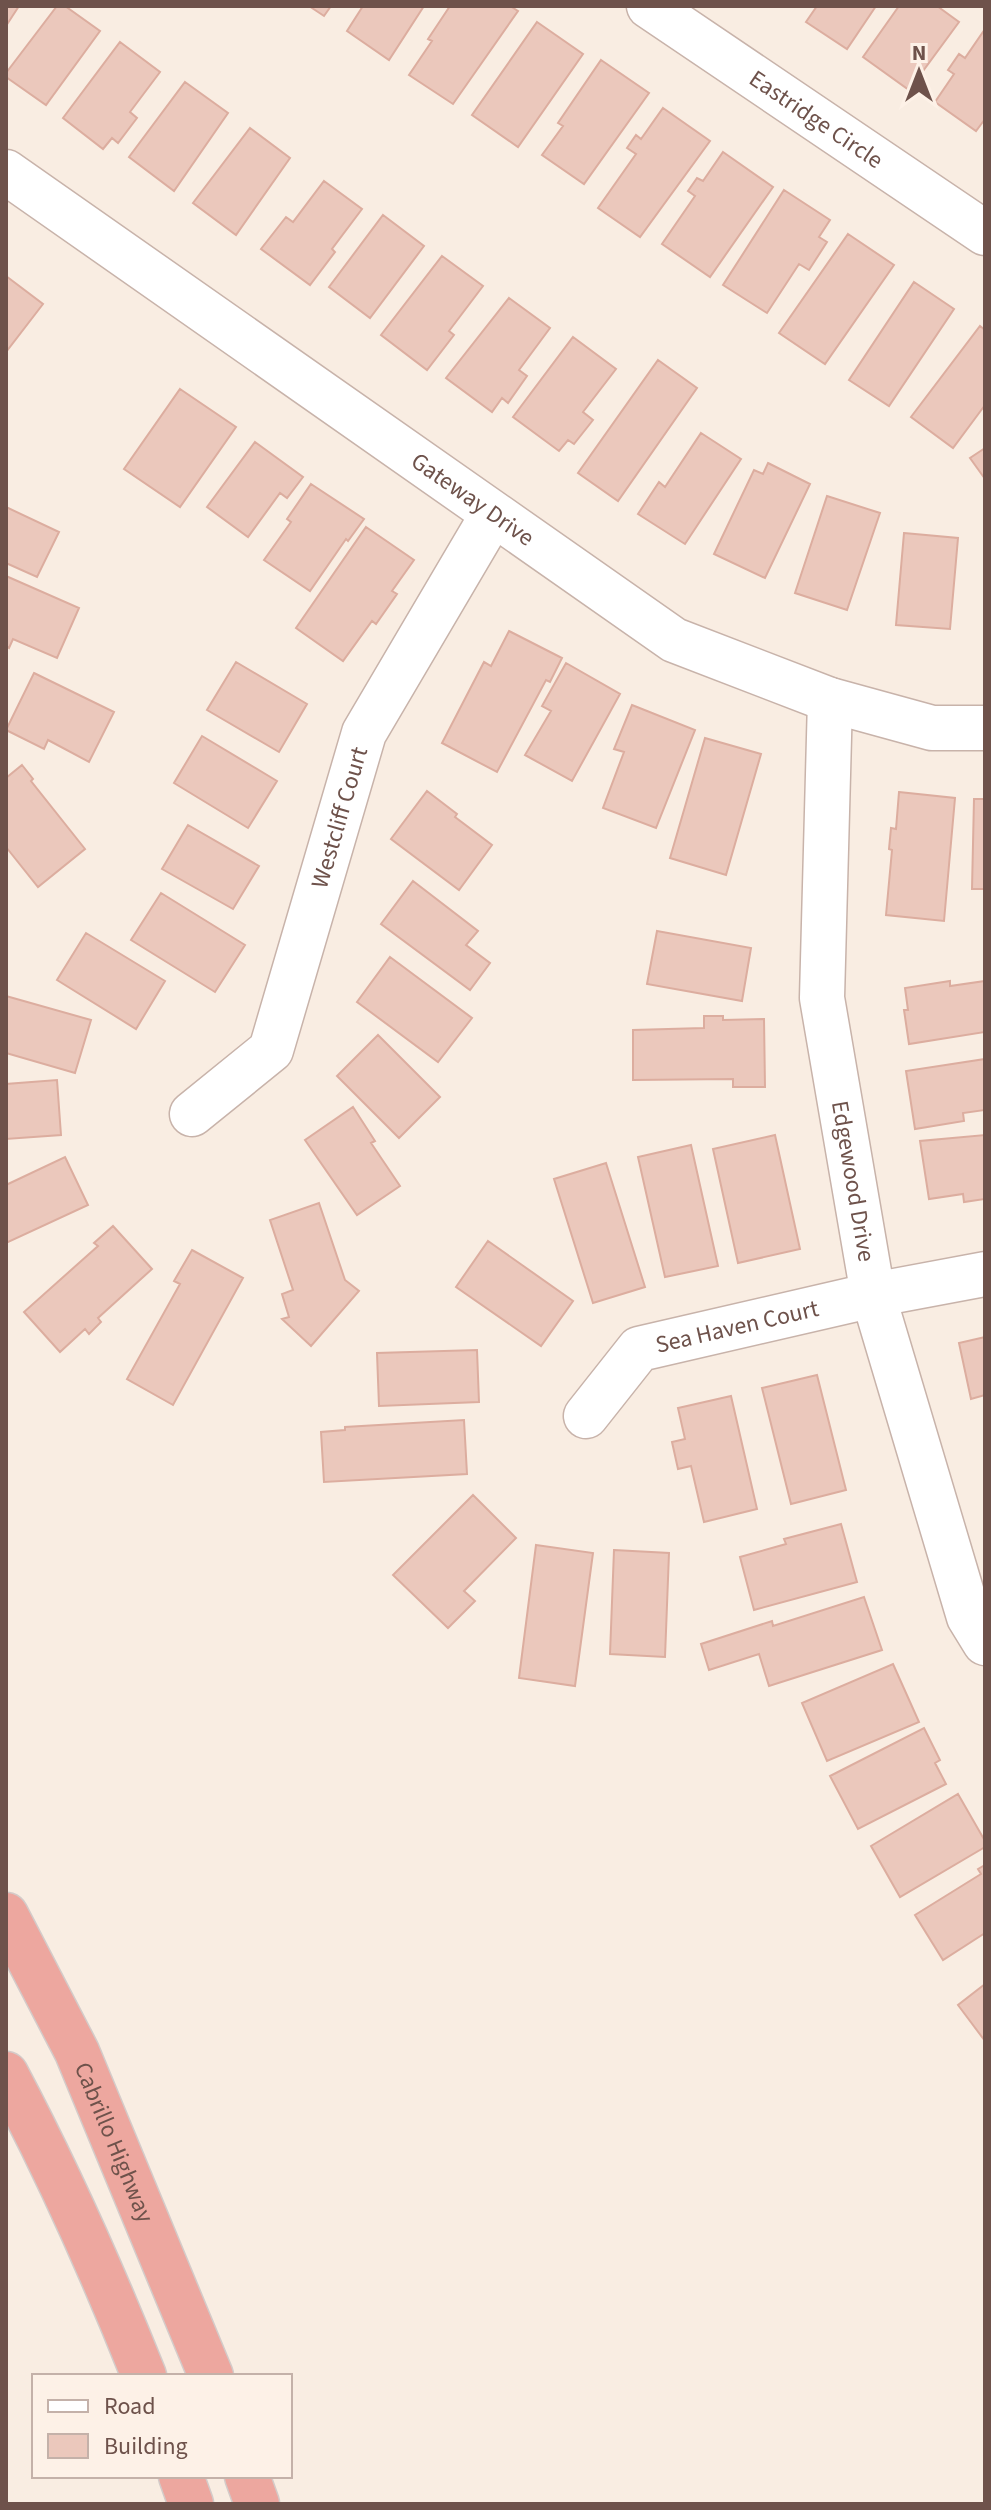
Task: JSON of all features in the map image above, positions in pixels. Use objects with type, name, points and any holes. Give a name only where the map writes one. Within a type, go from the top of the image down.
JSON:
[{"type":"highway","name":"Cabrillo Highway","points":[[6,1915],[77,2052],[210,2374]]},
{"type":"highway","points":[[6,2074],[49,2156],[107,2284],[143,2374]]},
{"type":"highway","points":[[182,2478],[191,2504]]},
{"type":"highway","points":[[248,2478],[257,2504]]},
{"type":"street","name":"Eastridge Circle","points":[[649,6],[985,233]]},
{"type":"street","name":"Gateway Drive","points":[[6,172],[674,640],[830,700],[932,728],[985,728]]},
{"type":"street","name":"Westcliff Court","points":[[192,1114],[271,1050],[364,733],[493,514]]},
{"type":"street","name":"Edgewood Drive","points":[[830,700],[822,998],[873,1295],[969,1617],[985,1643]]},
{"type":"street","name":"Sea Haven Court","points":[[586,1416],[639,1349],[873,1295],[985,1274]]},
{"type":"building","points":[[6,6],[19,6],[6,26]]},
{"type":"building","points":[[57,6],[65,6],[100,31],[46,105],[6,77],[6,73]]},
{"type":"building","points":[[309,6],[331,6],[324,16]]},
{"type":"building","points":[[363,6],[424,6],[389,60],[347,31]]},
{"type":"building","points":[[450,6],[510,6],[518,11],[453,104],[409,75],[432,41],[428,39]]},
{"type":"building","points":[[817,6],[876,6],[847,49],[806,22]]},
{"type":"building","points":[[899,6],[937,6],[959,22],[909,90],[863,57]]},
{"type":"building","points":[[537,22],[583,54],[518,147],[472,115]]},
{"type":"building","points":[[985,29],[985,119],[976,131],[935,102],[954,74],[948,70],[959,54],[965,58]]},
{"type":"building","points":[[120,42],[160,72],[130,112],[137,118],[118,143],[112,138],[103,149],[63,118]]},
{"type":"building","points":[[601,60],[649,93],[584,184],[542,155],[563,126],[558,123]]},
{"type":"building","points":[[185,82],[228,113],[174,191],[129,157]]},
{"type":"building","points":[[663,108],[710,141],[640,237],[598,208],[636,154],[627,148],[636,135],[641,139]]},
{"type":"building","points":[[250,128],[290,158],[236,235],[193,203]]},
{"type":"building","points":[[723,152],[773,187],[710,277],[662,244],[695,196],[688,191],[697,178],[703,181]]},
{"type":"building","points":[[324,181],[362,209],[310,285],[261,249],[286,217],[293,222]]},
{"type":"building","points":[[784,190],[830,220],[819,237],[827,242],[809,270],[799,264],[767,313],[723,285]]},
{"type":"building","points":[[383,215],[424,246],[370,318],[329,287]]},
{"type":"building","points":[[848,234],[894,265],[825,364],[779,333]]},
{"type":"building","points":[[442,256],[483,286],[449,331],[454,335],[427,370],[381,335]]},
{"type":"building","points":[[6,276],[43,304],[6,352]]},
{"type":"building","points":[[914,282],[954,309],[889,406],[849,380]]},
{"type":"building","points":[[509,298],[550,328],[519,370],[527,376],[508,403],[502,398],[492,412],[446,378]]},
{"type":"building","points":[[980,326],[985,330],[985,405],[953,448],[911,417]]},
{"type":"building","points":[[573,337],[616,369],[583,412],[593,420],[574,444],[568,440],[559,451],[513,417]]},
{"type":"building","points":[[658,360],[697,388],[618,501],[578,473]]},
{"type":"building","points":[[180,389],[236,427],[180,507],[124,469]]},
{"type":"building","points":[[701,433],[741,459],[685,544],[638,514],[659,482],[665,487]]},
{"type":"building","points":[[255,442],[303,477],[287,498],[280,493],[248,537],[207,507]]},
{"type":"building","points":[[985,448],[985,479],[970,458]]},
{"type":"building","points":[[768,463],[810,484],[765,578],[714,554],[754,470],[763,474]]},
{"type":"building","points":[[311,484],[364,519],[348,541],[346,539],[310,591],[264,560],[291,522],[287,519]]},
{"type":"building","points":[[827,496],[880,513],[847,610],[795,593]]},
{"type":"building","points":[[6,507],[59,532],[37,577],[6,563]]},
{"type":"building","points":[[366,527],[414,560],[392,591],[397,594],[376,624],[372,621],[343,661],[296,628]]},
{"type":"building","points":[[904,533],[958,538],[950,629],[896,625]]},
{"type":"building","points":[[6,576],[79,608],[57,658],[13,639],[9,648],[6,646]]},
{"type":"building","points":[[509,631],[562,658],[550,682],[546,680],[497,772],[442,743],[484,662],[491,666]]},
{"type":"building","points":[[236,662],[307,704],[279,752],[207,710]]},
{"type":"building","points":[[566,663],[620,694],[572,781],[525,755],[551,711],[542,706]]},
{"type":"building","points":[[34,673],[114,712],[89,762],[48,740],[44,749],[6,730]]},
{"type":"building","points":[[632,705],[695,730],[656,828],[603,808],[624,752],[614,749]]},
{"type":"building","points":[[202,736],[277,781],[248,828],[174,783]]},
{"type":"building","points":[[705,738],[761,754],[726,875],[670,858]]},
{"type":"building","points":[[22,765],[85,849],[38,887],[6,847],[6,778]]},
{"type":"building","points":[[427,791],[492,845],[459,890],[391,839]]},
{"type":"building","points":[[899,792],[955,798],[944,921],[886,915],[891,828],[896,829]]},
{"type":"building","points":[[974,799],[985,799],[985,889],[972,889]]},
{"type":"building","points":[[188,825],[259,866],[233,909],[162,869]]},
{"type":"building","points":[[413,881],[478,931],[466,945],[490,963],[470,990],[381,924]]},
{"type":"building","points":[[161,893],[245,945],[215,992],[131,940]]},
{"type":"building","points":[[657,931],[751,948],[742,1001],[647,984]]},
{"type":"building","points":[[86,933],[165,981],[136,1029],[57,980]]},
{"type":"building","points":[[390,957],[472,1018],[438,1062],[357,1002]]},
{"type":"building","points":[[950,981],[950,986],[985,981],[985,1032],[909,1044],[904,1010],[908,1010],[905,988]]},
{"type":"building","points":[[6,996],[91,1020],[75,1073],[6,1053]]},
{"type":"building","points":[[704,1016],[723,1016],[723,1020],[764,1019],[765,1087],[733,1087],[733,1079],[633,1080],[633,1030],[704,1028]]},
{"type":"building","points":[[378,1035],[440,1097],[399,1138],[337,1076]]},
{"type":"building","points":[[985,1059],[985,1110],[963,1113],[964,1121],[915,1129],[906,1071]]},
{"type":"building","points":[[57,1080],[61,1135],[6,1139],[6,1084]]},
{"type":"building","points":[[353,1107],[375,1141],[371,1143],[400,1186],[357,1215],[305,1140]]},
{"type":"building","points":[[775,1135],[800,1249],[738,1263],[713,1149]]},
{"type":"building","points":[[985,1135],[985,1199],[964,1202],[963,1194],[929,1199],[920,1141]]},
{"type":"building","points":[[691,1145],[718,1266],[665,1277],[638,1157]]},
{"type":"building","points":[[65,1157],[88,1205],[6,1243],[6,1185]]},
{"type":"building","points":[[606,1163],[645,1287],[593,1303],[554,1179]]},
{"type":"building","points":[[319,1203],[345,1280],[359,1291],[311,1346],[282,1319],[289,1317],[282,1294],[293,1290],[270,1220]]},
{"type":"building","points":[[113,1226],[152,1269],[98,1318],[101,1322],[89,1334],[85,1329],[60,1352],[24,1312],[98,1246],[94,1243]]},
{"type":"building","points":[[488,1241],[573,1301],[541,1346],[456,1287]]},
{"type":"building","points":[[192,1250],[243,1278],[173,1405],[127,1379],[180,1284],[174,1281]]},
{"type":"building","points":[[985,1337],[985,1395],[971,1399],[959,1343]]},
{"type":"building","points":[[477,1350],[479,1402],[379,1406],[377,1353]]},
{"type":"building","points":[[817,1375],[846,1490],[791,1504],[762,1388]]},
{"type":"building","points":[[731,1396],[757,1509],[704,1522],[691,1466],[678,1469],[672,1442],[685,1439],[678,1408]]},
{"type":"building","points":[[464,1420],[467,1474],[324,1482],[321,1432],[345,1430],[345,1427]]},
{"type":"building","points":[[473,1495],[516,1538],[464,1591],[475,1601],[448,1628],[393,1575]]},
{"type":"building","points":[[841,1524],[857,1582],[754,1610],[740,1557],[786,1544],[784,1539]]},
{"type":"building","points":[[536,1545],[593,1553],[575,1686],[519,1678]]},
{"type":"building","points":[[614,1550],[669,1553],[665,1657],[610,1654]]},
{"type":"building","points":[[864,1597],[882,1650],[769,1686],[759,1654],[709,1670],[701,1644],[772,1621],[773,1626]]},
{"type":"building","points":[[893,1664],[919,1722],[827,1761],[802,1703]]},
{"type":"building","points":[[924,1728],[940,1760],[935,1763],[946,1784],[858,1829],[830,1776]]},
{"type":"building","points":[[958,1794],[985,1841],[985,1847],[900,1897],[871,1846]]},
{"type":"building","points":[[985,1865],[985,1933],[943,1960],[915,1915],[981,1874],[978,1869]]},
{"type":"building","points":[[985,1984],[985,2041],[958,2005]]}]
